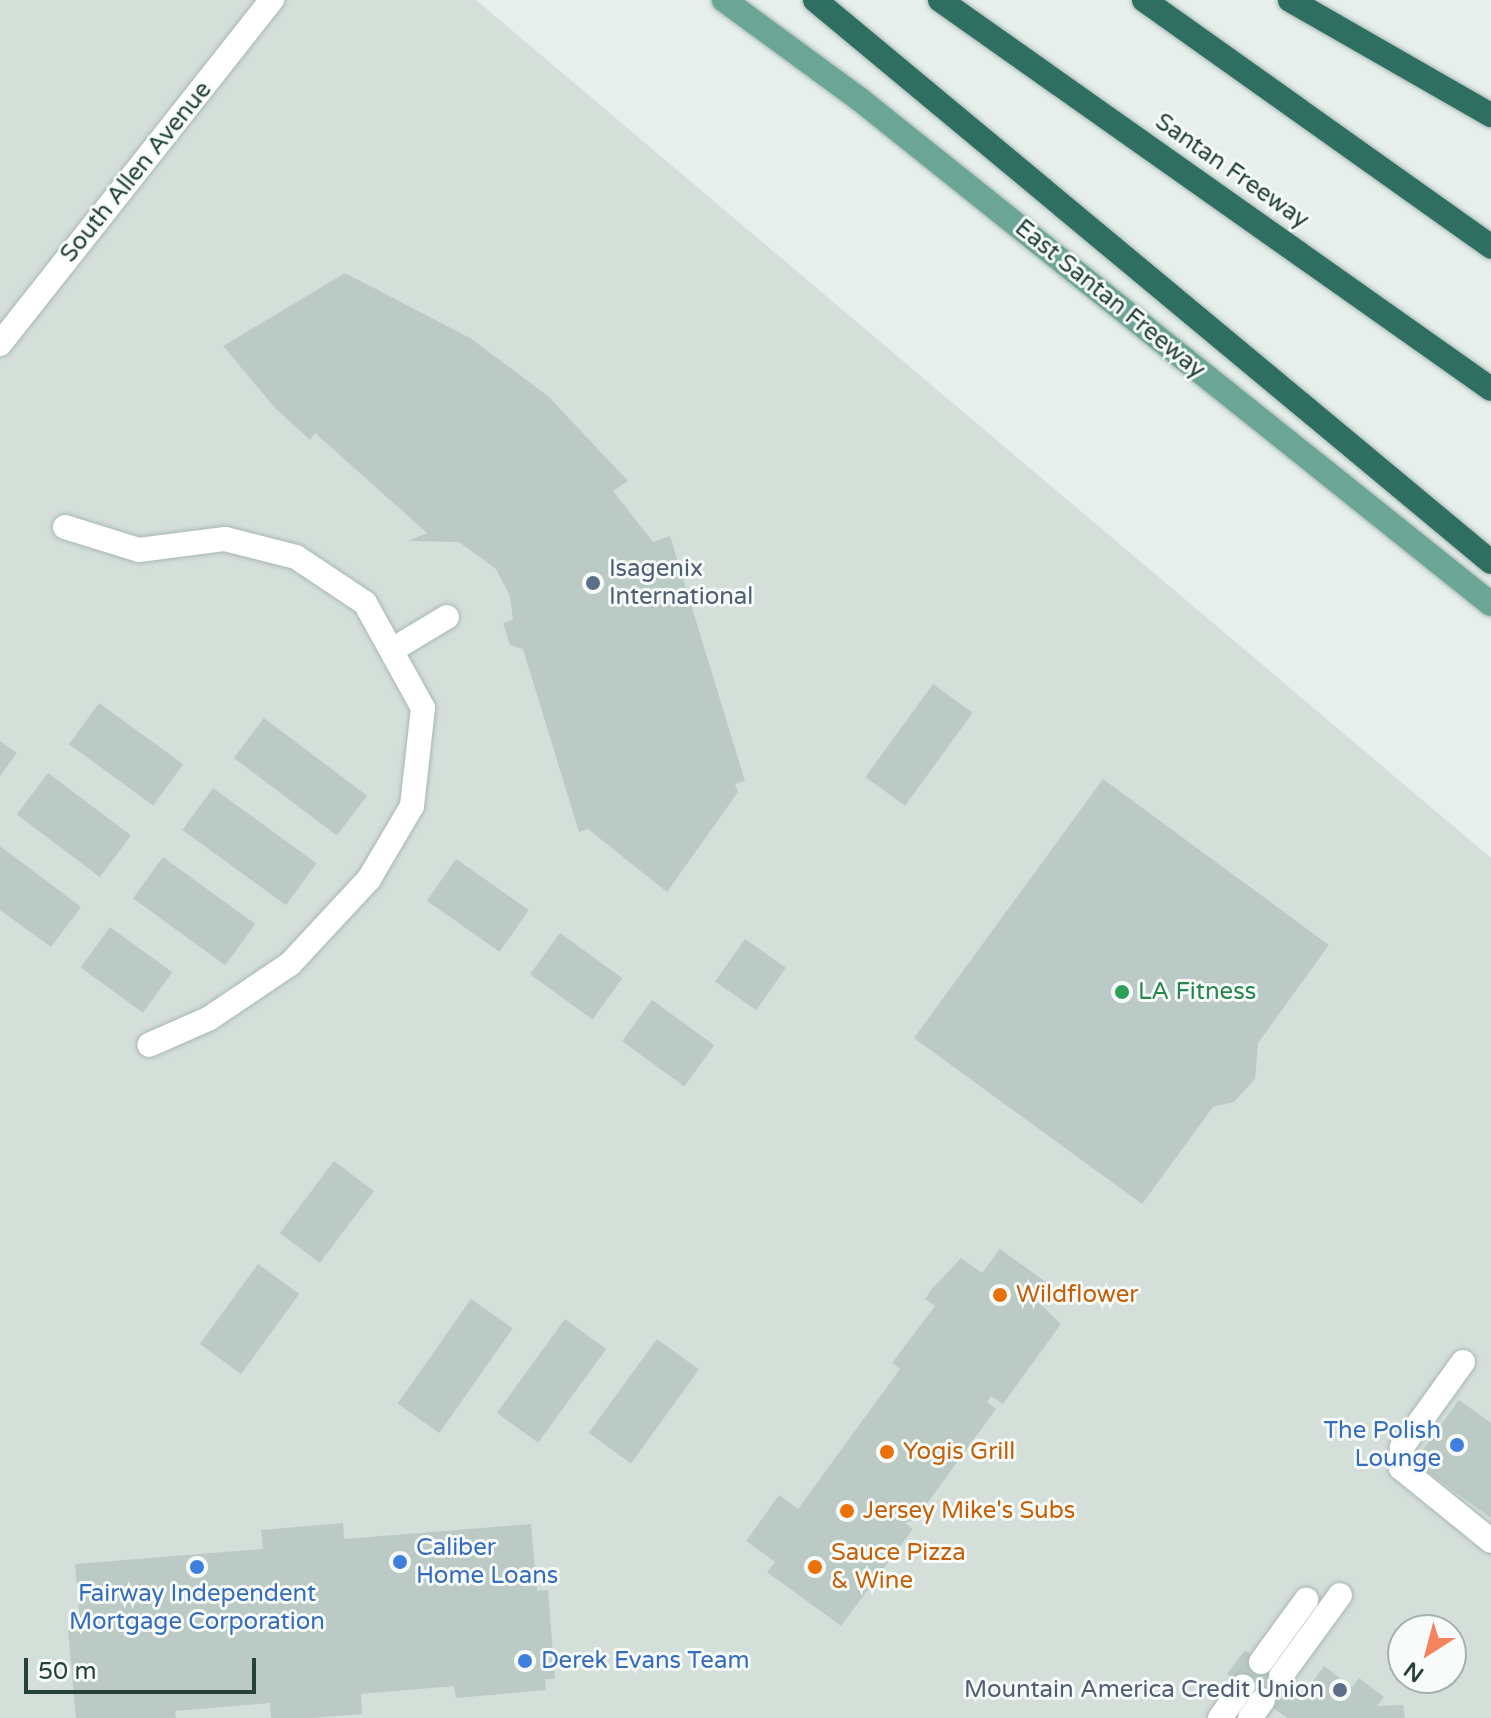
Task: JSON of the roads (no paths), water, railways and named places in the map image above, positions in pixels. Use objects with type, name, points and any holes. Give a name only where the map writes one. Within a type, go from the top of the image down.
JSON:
[{"type":"highway","points":[[815,0],[1491,562]]},
{"type":"highway","name":"Santan Freeway","points":[[940,0],[1491,389]]},
{"type":"highway","points":[[1144,0],[1491,247]]},
{"type":"highway","points":[[1290,0],[1491,115]]},
{"type":"main road","name":"East Santan Freeway","points":[[724,0],[1491,604]]},
{"type":"street","name":"South Allen Avenue","points":[[0,344],[272,0]]},
{"type":"street","points":[[65,527],[139,550],[225,539],[296,557],[365,603],[423,708],[420,765],[400,834],[324,934],[290,964],[208,1019],[149,1045]]},
{"type":"street","points":[[392,650],[447,617]]},
{"type":"street","points":[[1463,1362],[1402,1447],[1401,1468],[1491,1541]]},
{"type":"street","points":[[1306,1600],[1271,1669],[1340,1595]]},
{"type":"street","points":[[1220,1718],[1243,1686]]},
{"type":"place","name":"Isagenix International","points":[[593,583]]},
{"type":"place","name":"LA Fitness","points":[[1122,992]]},
{"type":"place","name":"Wildflower","points":[[1000,1295]]},
{"type":"place","name":"The Polish Lounge","points":[[1457,1445]]},
{"type":"place","name":"Yogis Grill","points":[[887,1452]]},
{"type":"place","name":"Jersey Mike's Subs","points":[[847,1511]]},
{"type":"place","name":"Caliber Home Loans","points":[[400,1562]]},
{"type":"place","name":"Fairway Independent Mortgage Corporation","points":[[197,1567]]},
{"type":"place","name":"Sauce Pizza & Wine","points":[[815,1567]]},
{"type":"place","name":"Derek Evans Team","points":[[525,1661]]},
{"type":"place","name":"Mountain America Credit Union","points":[[1340,1690]]}]
